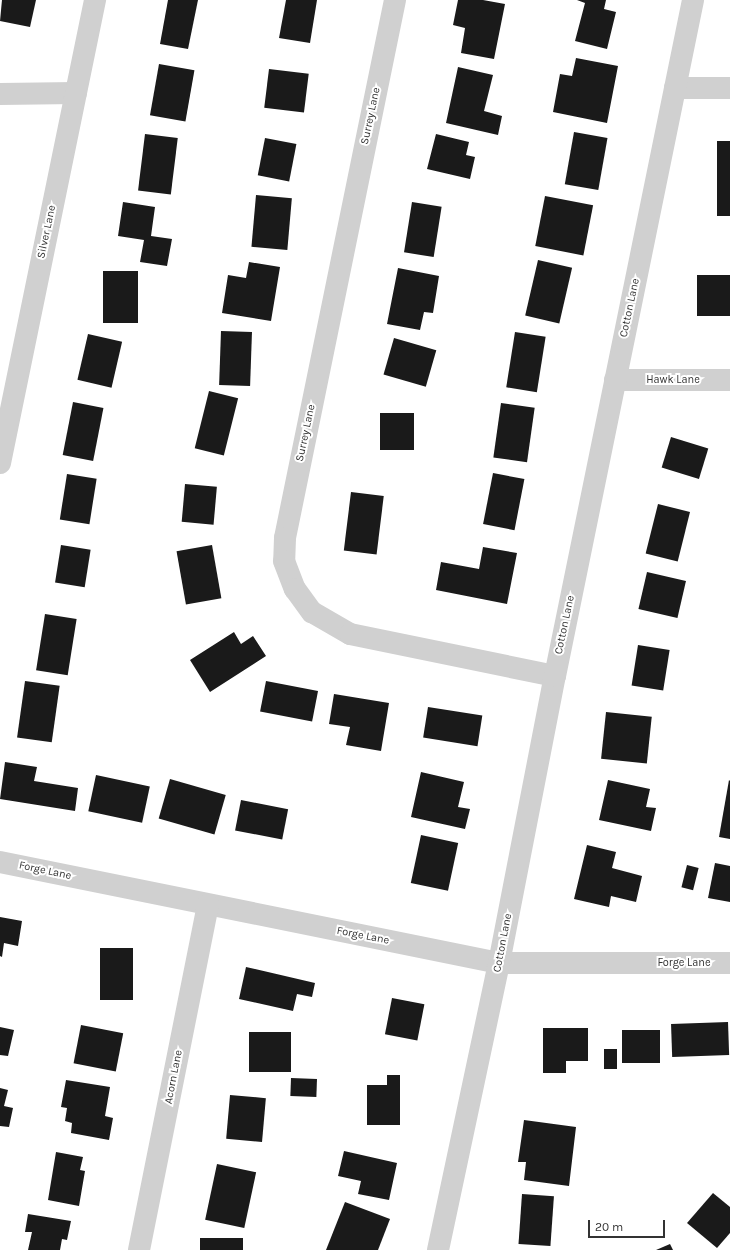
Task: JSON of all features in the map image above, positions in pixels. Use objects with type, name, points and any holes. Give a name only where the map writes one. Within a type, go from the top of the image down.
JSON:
[{"type":"street","name":"Silver Lane","points":[[0,463],[8,388],[76,94],[95,0]]},
{"type":"street","name":"Surrey Lane","points":[[395,0],[285,538],[284,561],[295,589],[312,612],[350,634],[555,676]]},
{"type":"street","name":"Cotton Lane","points":[[438,1250],[499,963],[555,676],[693,0]]},
{"type":"street","points":[[676,88],[730,88]]},
{"type":"street","points":[[0,94],[76,94]]},
{"type":"street","name":"Hawk Lane","points":[[615,380],[730,380]]},
{"type":"street","name":"Forge Lane","points":[[0,862],[499,963],[730,963]]},
{"type":"street","name":"Acorn Lane","points":[[139,1250],[208,905]]},
{"type":"building","points":[[2,0],[36,0],[30,27],[0,21]]},
{"type":"building","points":[[168,0],[198,0],[188,49],[160,44]]},
{"type":"building","points":[[286,0],[317,0],[310,43],[279,38]]},
{"type":"building","points":[[458,0],[483,0],[505,4],[494,59],[461,53],[465,28],[453,25]]},
{"type":"building","points":[[577,0],[606,0],[604,9],[616,12],[607,49],[575,41],[585,3]]},
{"type":"building","points":[[576,58],[618,66],[607,123],[553,112],[560,74],[572,76]]},
{"type":"building","points":[[159,64],[194,70],[185,121],[150,115]]},
{"type":"building","points":[[458,67],[493,75],[484,111],[502,116],[498,135],[446,123]]},
{"type":"building","points":[[269,69],[309,74],[304,113],[264,108]]},
{"type":"building","points":[[574,132],[607,138],[598,190],[565,184]]},
{"type":"building","points":[[145,134],[178,138],[171,195],[138,191]]},
{"type":"building","points":[[436,134],[469,142],[466,155],[475,157],[470,179],[427,169]]},
{"type":"building","points":[[265,138],[296,144],[289,181],[258,175]]},
{"type":"building","points":[[717,141],[730,141],[730,216],[717,216]]},
{"type":"building","points":[[256,195],[292,198],[287,250],[251,247]]},
{"type":"building","points":[[545,196],[593,205],[583,255],[535,246]]},
{"type":"building","points":[[123,202],[155,207],[151,236],[172,239],[167,266],[140,262],[144,240],[118,236]]},
{"type":"building","points":[[412,202],[442,207],[434,257],[404,252]]},
{"type":"building","points":[[538,260],[572,268],[559,323],[525,316]]},
{"type":"building","points":[[249,262],[280,267],[271,321],[222,313],[228,275],[246,278]]},
{"type":"building","points":[[398,268],[439,276],[433,313],[424,312],[420,330],[387,324]]},
{"type":"building","points":[[103,271],[138,271],[138,323],[103,323]]},
{"type":"building","points":[[697,275],[730,275],[730,316],[697,316]]},
{"type":"building","points":[[221,331],[252,332],[250,386],[219,385]]},
{"type":"building","points":[[515,332],[546,337],[537,392],[506,387]]},
{"type":"building","points":[[88,334],[122,342],[112,388],[77,380]]},
{"type":"building","points":[[394,338],[436,350],[426,387],[384,375]]},
{"type":"building","points":[[209,391],[238,398],[224,456],[195,448]]},
{"type":"building","points":[[73,402],[103,408],[93,461],[63,455]]},
{"type":"building","points":[[501,403],[535,408],[527,462],[493,457]]},
{"type":"building","points":[[380,413],[414,413],[414,450],[380,450]]},
{"type":"building","points":[[671,437],[708,448],[699,479],[662,468]]},
{"type":"building","points":[[493,473],[524,479],[514,530],[483,524]]},
{"type":"building","points":[[67,474],[97,479],[89,524],[60,519]]},
{"type":"building","points":[[185,484],[217,487],[214,525],[182,522]]},
{"type":"building","points":[[351,492],[384,496],[377,555],[344,551]]},
{"type":"building","points":[[658,504],[690,512],[678,561],[646,553]]},
{"type":"building","points":[[61,545],[91,550],[85,587],[55,583]]},
{"type":"building","points":[[212,545],[221,598],[186,604],[177,551]]},
{"type":"building","points":[[483,547],[517,553],[507,604],[436,590],[441,562],[479,569]]},
{"type":"building","points":[[647,572],[686,581],[677,618],[638,609]]},
{"type":"building","points":[[45,614],[77,619],[68,675],[36,670]]},
{"type":"building","points":[[234,632],[241,644],[253,636],[266,656],[210,692],[190,660]]},
{"type":"building","points":[[638,645],[670,650],[663,691],[632,685]]},
{"type":"building","points":[[25,681],[60,686],[52,742],[17,737]]},
{"type":"building","points":[[266,681],[318,691],[312,722],[260,711]]},
{"type":"building","points":[[334,694],[389,703],[381,751],[346,745],[350,727],[329,724]]},
{"type":"building","points":[[428,707],[482,716],[477,746],[423,738]]},
{"type":"building","points":[[606,712],[652,717],[647,764],[601,759]]},
{"type":"building","points":[[5,762],[37,767],[34,781],[78,788],[75,811],[0,799]]},
{"type":"building","points":[[421,772],[464,782],[458,807],[470,809],[465,829],[411,817]]},
{"type":"building","points":[[96,775],[150,786],[142,823],[88,811]]},
{"type":"building","points":[[170,779],[226,795],[214,834],[159,818]]},
{"type":"building","points":[[608,780],[650,789],[646,807],[656,808],[651,831],[599,820]]},
{"type":"building","points":[[729,780],[730,781],[730,839],[719,837]]},
{"type":"building","points":[[241,800],[288,809],[282,840],[235,830]]},
{"type":"building","points":[[421,835],[458,843],[448,891],[411,883]]},
{"type":"building","points":[[587,845],[616,852],[612,868],[642,876],[636,902],[611,896],[609,907],[574,899]]},
{"type":"building","points":[[715,863],[730,866],[730,902],[708,898]]},
{"type":"building","points":[[687,865],[699,868],[693,890],[681,887]]},
{"type":"building","points":[[0,917],[22,921],[18,946],[4,943],[2,957],[0,956]]},
{"type":"building","points":[[100,948],[133,948],[133,1000],[100,1000]]},
{"type":"building","points":[[246,967],[315,983],[312,997],[297,994],[293,1011],[239,999]]},
{"type":"building","points":[[392,998],[424,1004],[417,1041],[385,1034]]},
{"type":"building","points":[[728,1022],[729,1055],[672,1057],[671,1024]]},
{"type":"building","points":[[81,1025],[123,1033],[116,1071],[74,1063]]},
{"type":"building","points":[[0,1027],[14,1030],[8,1056],[0,1055]]},
{"type":"building","points":[[543,1028],[588,1028],[588,1061],[566,1061],[566,1073],[543,1073]]},
{"type":"building","points":[[622,1030],[660,1030],[660,1063],[622,1063]]},
{"type":"building","points":[[249,1032],[291,1032],[291,1072],[249,1072]]},
{"type":"building","points":[[604,1049],[617,1049],[617,1069],[604,1069]]},
{"type":"building","points":[[387,1075],[400,1075],[400,1125],[367,1125],[367,1085],[387,1085]]},
{"type":"building","points":[[291,1078],[317,1079],[316,1097],[290,1096]]},
{"type":"building","points":[[66,1080],[110,1087],[105,1116],[113,1118],[109,1140],[71,1133],[72,1123],[65,1121],[67,1108],[61,1107]]},
{"type":"building","points":[[0,1088],[8,1090],[4,1106],[13,1108],[9,1127],[0,1126]]},
{"type":"building","points":[[230,1095],[266,1098],[262,1142],[226,1139]]},
{"type":"building","points":[[524,1120],[576,1127],[569,1186],[524,1180],[526,1162],[518,1162]]},
{"type":"building","points":[[344,1151],[397,1163],[389,1200],[358,1194],[361,1181],[338,1176]]},
{"type":"building","points":[[56,1152],[83,1157],[80,1170],[85,1171],[79,1206],[48,1200]]},
{"type":"building","points":[[217,1164],[256,1172],[244,1228],[205,1220]]},
{"type":"building","points":[[713,1193],[730,1207],[730,1233],[717,1248],[687,1223]]},
{"type":"building","points":[[522,1194],[554,1196],[550,1246],[519,1244]]},
{"type":"building","points":[[345,1202],[390,1219],[378,1250],[326,1250]]},
{"type":"building","points":[[28,1214],[71,1221],[67,1240],[62,1239],[60,1250],[28,1250],[32,1232],[25,1232]]},
{"type":"building","points":[[200,1238],[243,1238],[243,1250],[200,1250]]},
{"type":"building","points":[[670,1244],[673,1250],[656,1250]]}]
